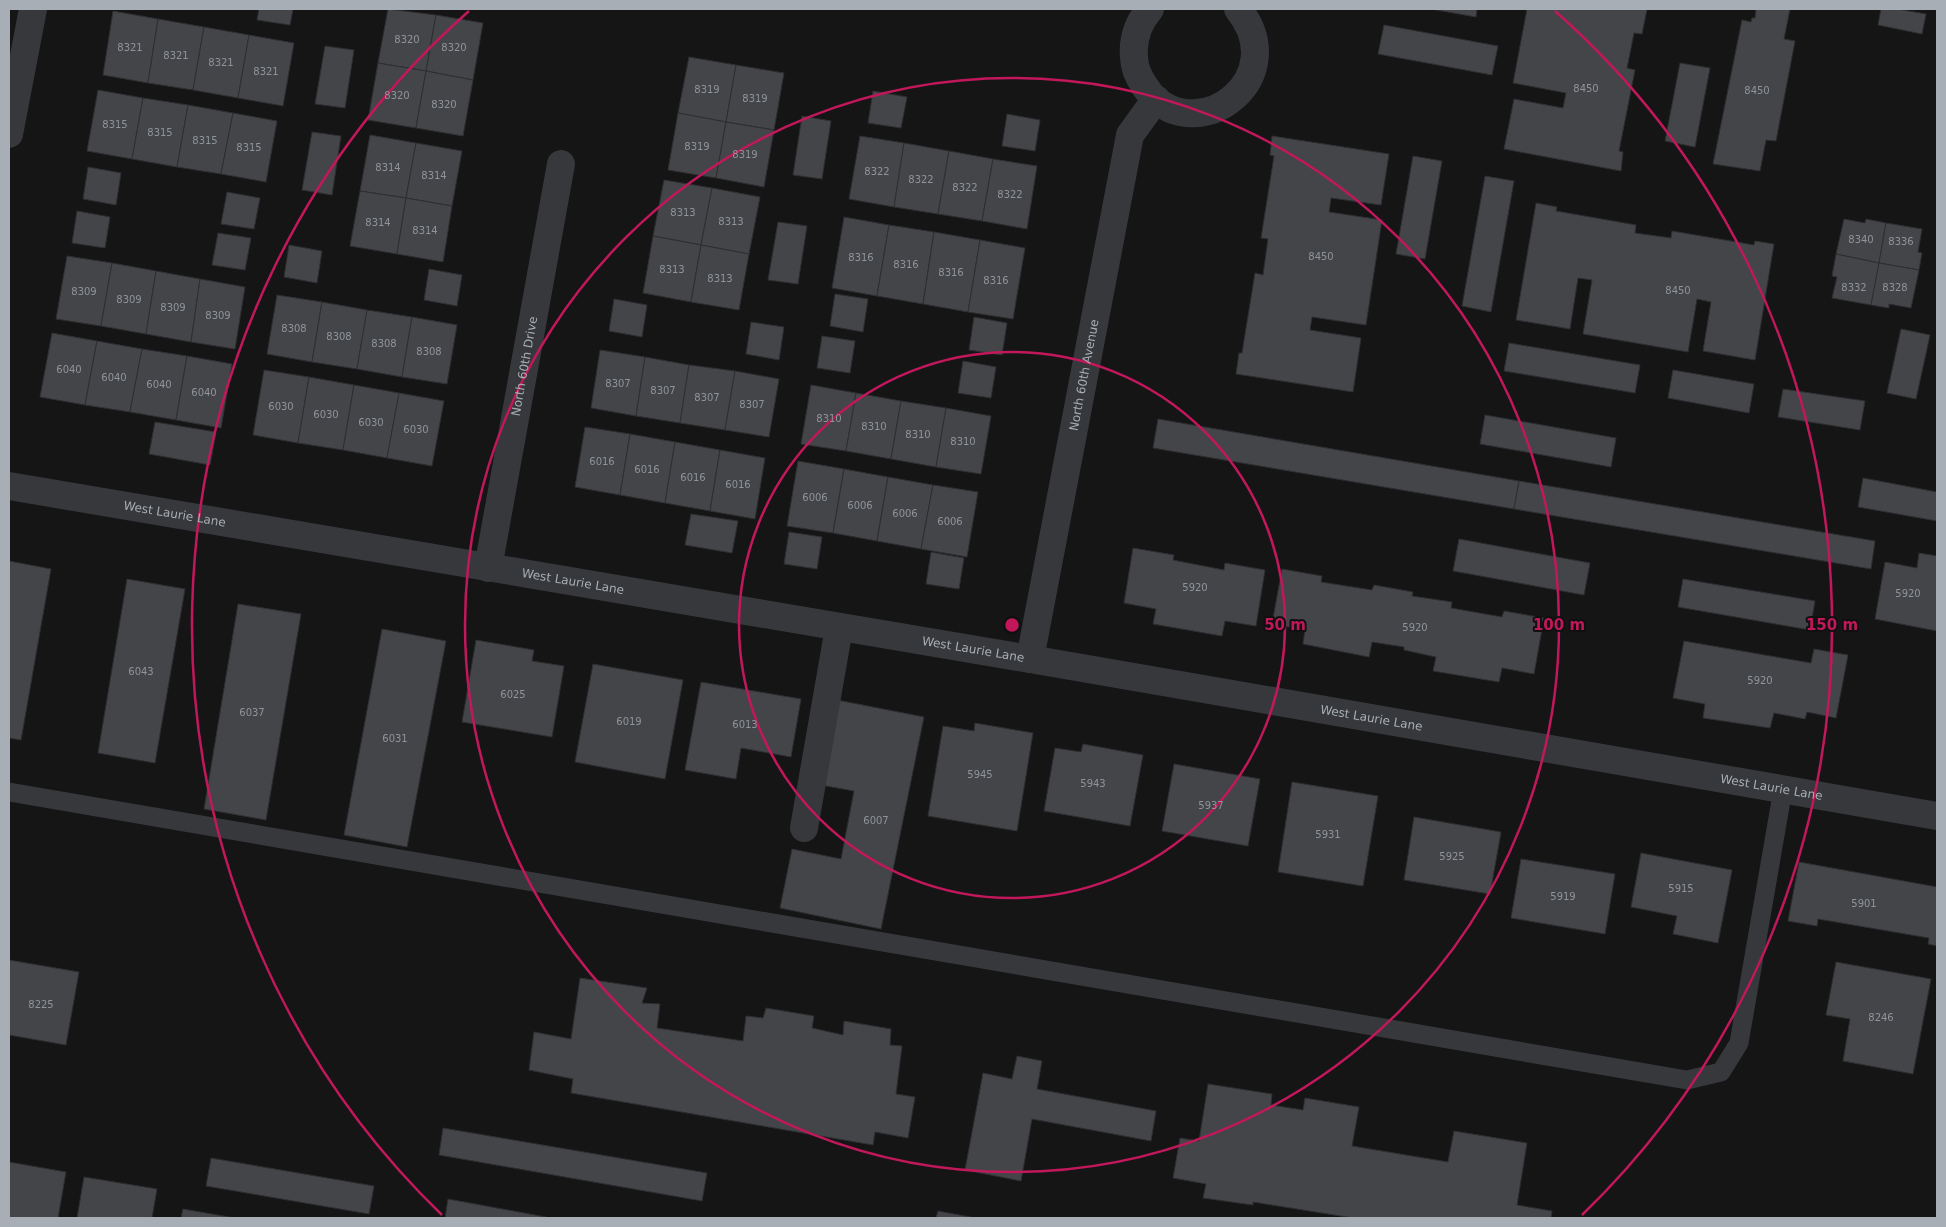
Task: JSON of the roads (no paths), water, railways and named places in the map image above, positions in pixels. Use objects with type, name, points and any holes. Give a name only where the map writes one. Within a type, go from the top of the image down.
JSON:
[{"type":"street","points":[[9,134],[33,9]]},
{"type":"street","points":[[1150,9],[1142,18],[1135,35],[1132,52],[1136,70],[1144,86],[1156,99],[1172,109],[1189,113],[1207,111],[1224,105],[1238,94],[1248,81],[1254,67],[1256,50],[1254,34],[1247,20],[1238,9]]},
{"type":"street","name":"North 60th Avenue","points":[[1030,658],[1130,135],[1156,99]]},
{"type":"street","name":"North 60th Drive","points":[[488,568],[561,164]]},
{"type":"street","name":"West Laurie Lane","points":[[9,486],[839,628],[1030,658],[1937,816]]},
{"type":"street","points":[[804,828],[839,628]]},
{"type":"lane","points":[[9,792],[1687,1080],[1721,1072],[1739,1043],[1783,789]]}]
